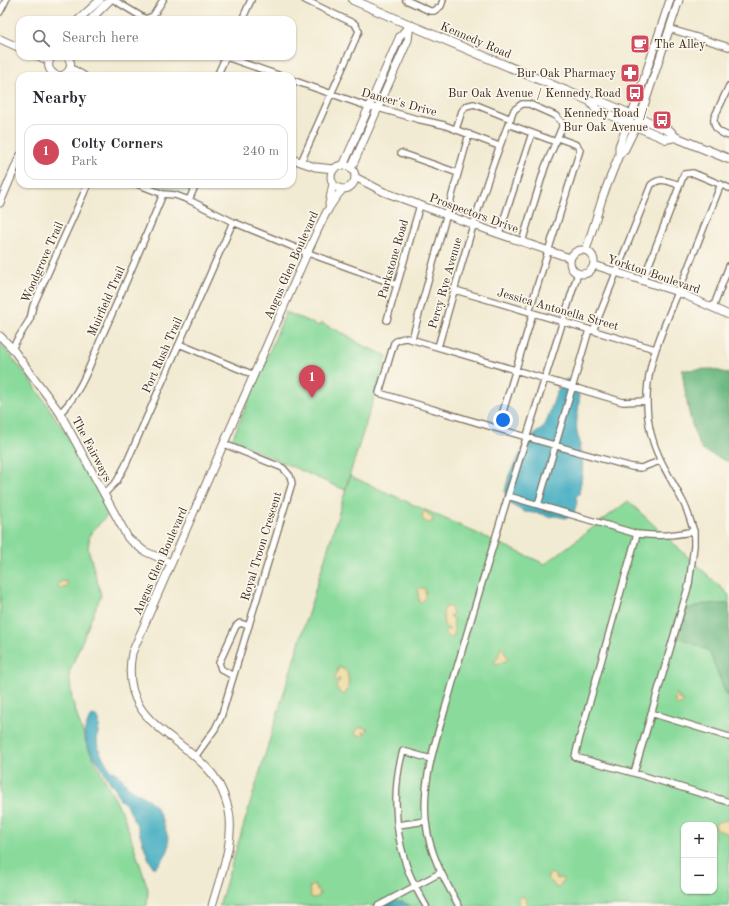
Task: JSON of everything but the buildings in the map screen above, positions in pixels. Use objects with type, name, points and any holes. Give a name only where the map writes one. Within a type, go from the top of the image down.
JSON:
[{"type":"main road","name":"Kennedy Road","points":[[353,0],[410,26],[590,101],[600,101],[636,116],[670,131],[675,137],[729,159]]},
{"type":"main road","name":"Kennedy Road","points":[[590,101],[596,109],[632,125],[666,139],[675,137]]},
{"type":"street","points":[[0,12],[6,0]]},
{"type":"street","points":[[82,16],[100,0]]},
{"type":"street","points":[[94,16],[110,0]]},
{"type":"street","points":[[114,0],[141,16]]},
{"type":"street","points":[[152,16],[163,0]]},
{"type":"street","points":[[244,16],[251,0]]},
{"type":"street","points":[[301,162],[359,31],[355,24],[305,0]]},
{"type":"street","points":[[406,0],[434,11],[438,9],[443,0]]},
{"type":"street","points":[[636,116],[670,0]]},
{"type":"street","points":[[586,250],[603,196],[619,155],[625,148],[632,125],[670,29],[679,0]]},
{"type":"street","points":[[343,166],[400,36],[410,26]]},
{"type":"street","points":[[351,169],[408,40],[410,26]]},
{"type":"street","points":[[670,29],[729,48]]},
{"type":"street","points":[[0,39],[16,46]]},
{"type":"street","points":[[51,60],[49,70],[52,72]]},
{"type":"street","points":[[68,72],[71,64],[69,60]]},
{"type":"street","points":[[219,72],[223,60]]},
{"type":"street","points":[[236,60],[270,72]]},
{"type":"street","points":[[70,68],[77,72]]},
{"type":"street","name":"Dancer's Drive","points":[[296,81],[369,107],[378,108],[456,129],[499,146]]},
{"type":"street","points":[[729,86],[714,118],[713,124],[715,129],[729,136]]},
{"type":"street","points":[[456,129],[462,111],[466,106],[474,104],[532,133],[577,145],[580,150],[548,250],[498,428]]},
{"type":"street","name":"Percy Rye Avenue","points":[[438,347],[474,224],[499,146],[517,106],[522,104],[530,104],[556,116],[560,120],[562,127],[557,140]]},
{"type":"street","points":[[499,234],[532,133]]},
{"type":"street","points":[[412,339],[468,134]]},
{"type":"street","points":[[522,242],[536,194],[557,140]]},
{"type":"street","points":[[401,153],[458,173]]},
{"type":"street","points":[[296,160],[315,167],[334,169],[343,166],[351,169],[355,177],[352,186],[343,189],[338,188],[332,180],[315,167]]},
{"type":"street","points":[[0,203],[16,165]]},
{"type":"street","points":[[332,180],[334,169]]},
{"type":"street","points":[[643,280],[684,174],[697,174],[729,188]]},
{"type":"street","name":"Prospectors Drive","points":[[355,177],[371,186],[420,205],[570,258]]},
{"type":"street","points":[[538,505],[591,330],[617,272],[651,185],[660,179],[680,185]]},
{"type":"street","name":"Angus Glen Boulevard","points":[[328,210],[332,180]]},
{"type":"street","points":[[634,773],[689,584],[694,546],[694,531],[683,501],[660,461],[651,435],[646,401],[648,374],[655,349],[721,184]]},
{"type":"street","name":"Prospectors Drive","points":[[352,186],[371,186]]},
{"type":"street","name":"Woodgrove Trail","points":[[12,348],[30,319],[33,306],[86,188]]},
{"type":"street","points":[[147,188],[163,194],[175,195],[189,200],[233,222],[308,253],[397,285]]},
{"type":"street","points":[[189,200],[194,188]]},
{"type":"street","name":"Angus Glen Boulevard","points":[[212,906],[229,842],[229,812],[219,784],[207,768],[145,716],[134,697],[130,679],[131,658],[171,563],[308,253],[333,200],[343,189]]},
{"type":"street","name":"Muirfield Trail","points":[[60,413],[67,407],[77,391],[163,194]]},
{"type":"street","name":"Parkstone Road","points":[[387,320],[420,205]]},
{"type":"street","name":"Port Rush Trail","points":[[104,494],[117,481],[126,464],[233,222]]},
{"type":"street","points":[[578,250],[586,250],[592,254],[594,265],[588,272],[575,272],[570,265],[570,258],[572,254],[578,250]]},
{"type":"street","name":"Yorkton Boulevard","points":[[594,265],[678,292],[729,315]]},
{"type":"street","points":[[713,308],[729,266]]},
{"type":"street","points":[[459,906],[440,873],[434,857],[426,820],[428,770],[526,436],[578,273]]},
{"type":"street","name":"Jessica Antonella Street","points":[[455,290],[655,349]]},
{"type":"street","name":"The Fairways","points":[[0,336],[12,348],[60,413],[128,538],[144,552],[171,563]]},
{"type":"street","points":[[646,401],[622,402],[412,339],[402,338],[394,343],[379,393],[526,436],[555,446],[632,467],[644,467],[660,461]]},
{"type":"street","points":[[179,344],[254,375]]},
{"type":"street","name":"Royal Troon Crescent","points":[[195,757],[219,723],[292,483],[290,476],[283,468],[224,444]]},
{"type":"street","points":[[508,496],[637,534],[675,536],[694,531]]},
{"type":"street","points":[[637,534],[575,757],[729,802]]},
{"type":"street","points":[[233,676],[221,669],[219,663],[236,626],[240,624],[249,626]]},
{"type":"street","points":[[651,713],[729,737]]},
{"type":"street","points":[[426,906],[415,886],[405,861],[398,825],[396,799],[399,764],[403,751],[431,759]]},
{"type":"street","points":[[398,825],[426,820]]},
{"type":"street","points":[[378,906],[440,873]]},
{"type":"green space","points":[[169,188],[188,188],[186,192]]},
{"type":"green space","points":[[286,312],[319,326],[321,323],[347,335],[360,344],[387,356],[345,490],[232,440]]},
{"type":"green space","points":[[0,343],[32,382],[72,442],[110,512],[90,534],[88,548],[101,595],[69,673],[72,700],[87,746],[124,816],[148,889],[147,906],[0,906]]},
{"type":"green space","points":[[713,369],[729,374],[729,462],[702,450],[694,431],[687,401],[682,370]]},
{"type":"green space","points":[[350,476],[545,564],[628,501],[729,595],[729,906],[219,906]]},
{"type":"green space","points":[[704,604],[729,605],[729,697],[727,696],[709,651],[672,634],[678,612]]},
{"type":"sand","points":[[425,511],[432,517],[433,522],[427,523],[423,520],[422,515]]},
{"type":"sand","points":[[62,581],[67,582],[68,586],[61,589],[58,588],[58,584]]},
{"type":"sand","points":[[420,588],[424,588],[425,592],[421,603],[419,602],[418,590]]},
{"type":"sand","points":[[445,607],[451,607],[453,614],[450,616],[454,619],[454,637],[452,638],[448,637],[444,633],[446,630],[450,630],[444,625],[443,613]]},
{"type":"sand","points":[[501,646],[504,648],[504,652],[508,658],[506,661],[496,664],[494,661],[498,658]]},
{"type":"sand","points":[[339,667],[345,670],[348,675],[348,686],[345,695],[340,693],[336,686],[341,678],[335,681],[334,680]]},
{"type":"sand","points":[[676,693],[678,695],[678,699],[683,700],[683,703],[678,706],[675,701]]},
{"type":"sand","points":[[362,727],[368,729],[367,732],[363,732],[364,735],[362,736],[355,734],[357,729]]},
{"type":"sand","points":[[729,820],[729,834],[717,830],[717,822]]},
{"type":"sand","points":[[551,873],[555,875],[557,879],[563,879],[559,888],[555,887],[553,883],[548,880],[548,876]]},
{"type":"sand","points":[[314,885],[320,894],[318,897],[312,898],[309,890],[310,887]]},
{"type":"sand","points":[[521,896],[525,898],[529,906],[519,906],[519,898]]},
{"type":"water","points":[[567,379],[575,387],[579,397],[577,433],[580,442],[580,456],[583,463],[579,494],[576,497],[577,502],[574,513],[566,518],[555,516],[548,517],[543,514],[525,512],[507,501],[505,492],[509,475],[530,437],[542,429],[546,423],[556,394],[563,382]]},
{"type":"water","points":[[94,715],[99,720],[97,740],[98,746],[108,767],[119,775],[130,788],[153,803],[162,819],[168,837],[169,847],[164,858],[156,867],[153,867],[148,857],[132,815],[125,803],[120,800],[116,789],[111,784],[90,751],[84,732],[89,719]]},
{"type":"water","points":[[395,901],[403,902],[411,906],[384,906]]},
{"type":"place","name":"The Alley","points":[[640,44]]},
{"type":"place","name":"Bur Oak Pharmacy","points":[[630,73]]},
{"type":"place","name":"Bur Oak Avenue / Kennedy Road","points":[[635,93]]},
{"type":"place","name":"Kennedy Road / Bur Oak Avenue","points":[[662,120]]},
{"type":"place","name":"Colty Corners","points":[[312,398]]}]
